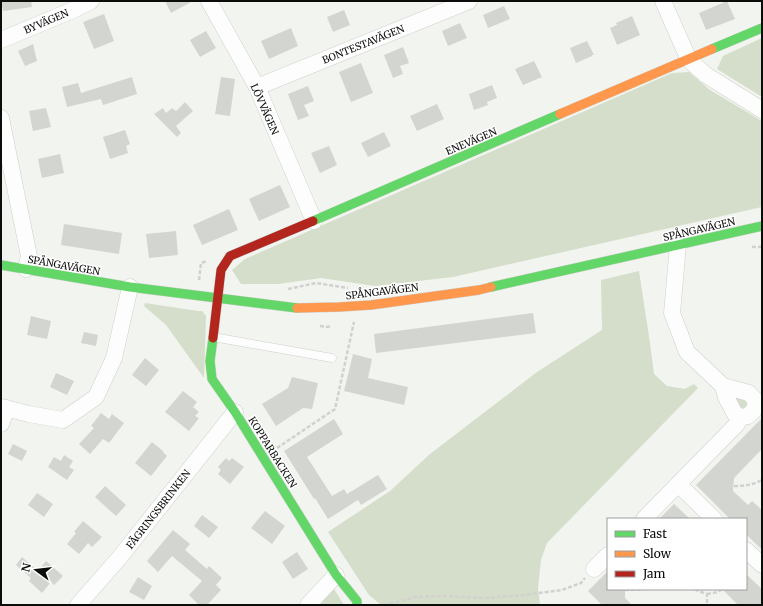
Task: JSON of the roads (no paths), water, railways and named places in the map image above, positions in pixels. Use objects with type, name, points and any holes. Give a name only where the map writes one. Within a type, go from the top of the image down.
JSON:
[{"type":"street","name":"BYVÄGEN","points":[[1,40],[74,10],[91,1]]},
{"type":"street","name":"LÖVVÄGEN","points":[[209,1],[257,87],[314,220]]},
{"type":"street","name":"BONTESTAVÄGEN","points":[[257,87],[469,1]]},
{"type":"street","points":[[663,1],[689,60],[706,75],[762,110]]},
{"type":"street","name":"ENEVÄGEN","points":[[217,298],[221,270],[230,256],[762,28]]},
{"type":"street","points":[[1,118],[29,256],[26,269]]},
{"type":"street","name":"SPÅNGAVÄGEN","points":[[1,265],[130,287],[297,308],[339,307],[371,305],[480,290],[762,226]]},
{"type":"street","points":[[678,244],[672,314],[687,352],[723,386],[749,393],[759,399],[754,410],[748,416],[741,417],[735,414],[726,397],[723,386]]},
{"type":"street","points":[[1,424],[4,407],[30,414],[63,420],[96,397],[114,358],[130,287]]},
{"type":"street","name":"KOPPARBACKEN","points":[[217,298],[210,361],[212,379],[235,412],[336,575],[357,601],[357,605]]},
{"type":"street","name":"FÄGRINGSBRINKEN","points":[[78,605],[120,557],[235,412]]},
{"type":"street","points":[[645,518],[741,417]]},
{"type":"street","points":[[678,484],[713,518]]},
{"type":"street","points":[[747,551],[762,565]]},
{"type":"street","points":[[594,569],[607,556]]},
{"type":"street","points":[[308,605],[336,575]]},
{"type":"lane","points":[[212,336],[332,358]]}]
